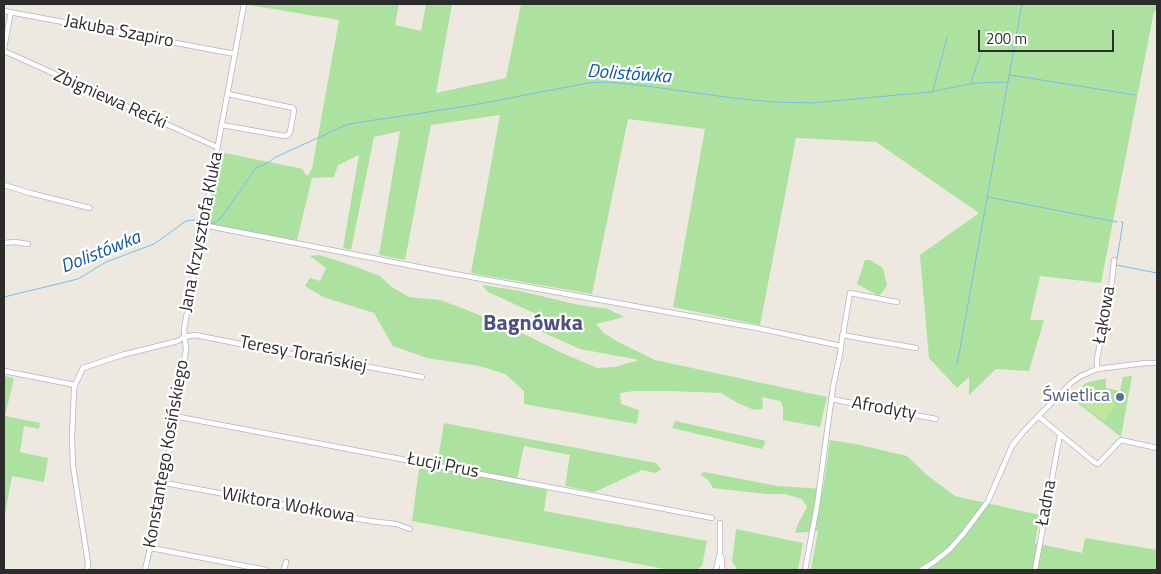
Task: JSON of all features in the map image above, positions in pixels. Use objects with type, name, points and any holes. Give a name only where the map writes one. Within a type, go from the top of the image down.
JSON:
[{"type":"street","name":"Jana Krzysztofa Kluka","points":[[75,385],[86,366],[178,341],[184,337],[244,4]]},
{"type":"street","name":"Jakuba Szapiro","points":[[4,11],[235,54]]},
{"type":"street","points":[[4,50],[11,12]]},
{"type":"street","name":"Zbigniewa Rećki","points":[[4,50],[217,148]]},
{"type":"street","points":[[222,125],[284,136],[288,135],[294,111],[293,108],[228,94]]},
{"type":"street","points":[[4,186],[90,208]]},
{"type":"street","points":[[203,225],[449,273],[757,328],[841,346]]},
{"type":"street","points":[[4,243],[28,244]]},
{"type":"street","name":"Łąkowa","points":[[1097,370],[1097,359],[1112,281],[1114,260]]},
{"type":"street","points":[[805,570],[817,506],[831,399],[850,293],[897,302]]},
{"type":"street","name":"Teresy Torańskiej","points":[[184,337],[195,334],[302,356],[332,356],[364,366],[422,377]]},
{"type":"street","points":[[842,335],[916,348]]},
{"type":"street","name":"Konstantego Kosińskiego","points":[[146,570],[165,484],[174,416],[186,350],[184,337]]},
{"type":"street","points":[[921,570],[950,549],[964,533],[988,501],[1012,446],[1023,432],[1071,383],[1081,376],[1097,370],[1157,363]]},
{"type":"street","points":[[4,372],[75,385],[72,466],[88,563],[87,570]]},
{"type":"street","name":"Afrodyty","points":[[831,399],[936,419]]},
{"type":"street","name":"Łucji Prus","points":[[174,416],[712,518]]},
{"type":"street","points":[[1038,416],[1098,464],[1121,440],[1157,448]]},
{"type":"street","name":"Ładna","points":[[1035,570],[1060,435]]},
{"type":"street","name":"Wiktora Wołkowa","points":[[165,484],[396,524],[410,529]]},
{"type":"street","points":[[716,570],[720,553],[720,523]]},
{"type":"street","points":[[150,548],[266,570]]},
{"type":"street","points":[[720,553],[722,570]]},
{"type":"street","points":[[284,570],[286,562]]},
{"type":"green space","points":[[249,4],[399,4],[395,25],[421,31],[426,4],[452,4],[436,93],[506,78],[521,4],[1157,4],[1157,11],[1154,11],[1101,283],[1040,276],[1030,320],[1044,320],[1029,371],[996,369],[969,395],[969,377],[957,388],[929,358],[920,255],[979,213],[876,142],[796,138],[760,325],[673,307],[705,129],[628,119],[592,294],[471,273],[500,115],[431,125],[405,260],[379,255],[400,131],[374,137],[351,250],[343,248],[359,155],[338,165],[334,177],[312,178],[297,240],[206,225],[220,152],[303,169],[304,173],[308,176],[312,169],[339,20]]},
{"type":"green space","points":[[319,255],[380,276],[392,287],[409,297],[440,300],[462,308],[516,330],[597,368],[615,367],[639,360],[580,349],[531,327],[534,313],[488,292],[482,285],[608,309],[624,317],[596,324],[604,333],[655,360],[827,397],[820,427],[783,420],[783,406],[780,401],[762,397],[763,409],[754,410],[721,393],[634,391],[620,393],[621,404],[639,410],[637,424],[524,404],[524,391],[505,374],[479,366],[427,358],[393,346],[374,313],[323,297],[305,286],[310,278],[320,281],[326,268],[310,256]]},
{"type":"green space","points":[[865,260],[870,260],[883,268],[887,286],[879,296],[857,284]]},
{"type":"green space","points":[[4,376],[14,378],[5,416],[40,423],[39,429],[24,426],[20,452],[48,458],[44,482],[12,476],[5,514],[4,514]]},
{"type":"green space","points":[[1132,376],[1121,437],[1070,397],[1086,383],[1102,379],[1106,379],[1106,388],[1120,391],[1123,377]]},
{"type":"green space","points":[[1089,385],[1116,405],[1104,421],[1076,400]]},
{"type":"green space","points":[[675,421],[766,441],[762,449],[672,428]]},
{"type":"green space","points":[[444,423],[656,463],[661,469],[656,473],[642,470],[595,492],[565,486],[570,455],[524,446],[516,484],[547,490],[544,511],[707,541],[702,566],[696,570],[670,570],[412,521],[420,462],[437,465]]},
{"type":"green space","points":[[830,440],[907,456],[927,475],[955,496],[1040,515],[1035,543],[1082,553],[1085,538],[1157,550],[1157,570],[811,570],[818,531],[795,533],[807,507],[802,499],[785,494],[713,488],[709,481],[700,474],[704,472],[778,486],[823,489]]},
{"type":"green space","points":[[736,529],[803,543],[798,570],[738,570],[732,562]]},
{"type":"waterway","points":[[957,365],[1022,4]]},
{"type":"waterway","points":[[986,30],[1015,43]]},
{"type":"waterway","points":[[933,90],[947,38]]},
{"type":"waterway","points":[[971,83],[980,55]]},
{"type":"waterway","points":[[1010,75],[1135,95]]},
{"type":"waterway","name":"Dolistówka","points":[[208,221],[215,223],[221,218],[256,168],[346,125],[355,123],[468,106],[588,83],[608,82],[733,98],[812,103],[930,92],[975,83],[1008,82]]},
{"type":"waterway","points":[[988,197],[1117,222]]},
{"type":"waterway","name":"Dolistówka","points":[[4,297],[78,279],[106,262],[154,244],[186,221],[201,221]]},
{"type":"waterway","points":[[1117,259],[1123,222],[1121,222]]},
{"type":"waterway","points":[[1117,264],[1157,273]]},
{"type":"place","name":"Świetlica","points":[[1120,397]]},
{"type":"district","name":"Bagnówka","points":[[533,325]]}]
